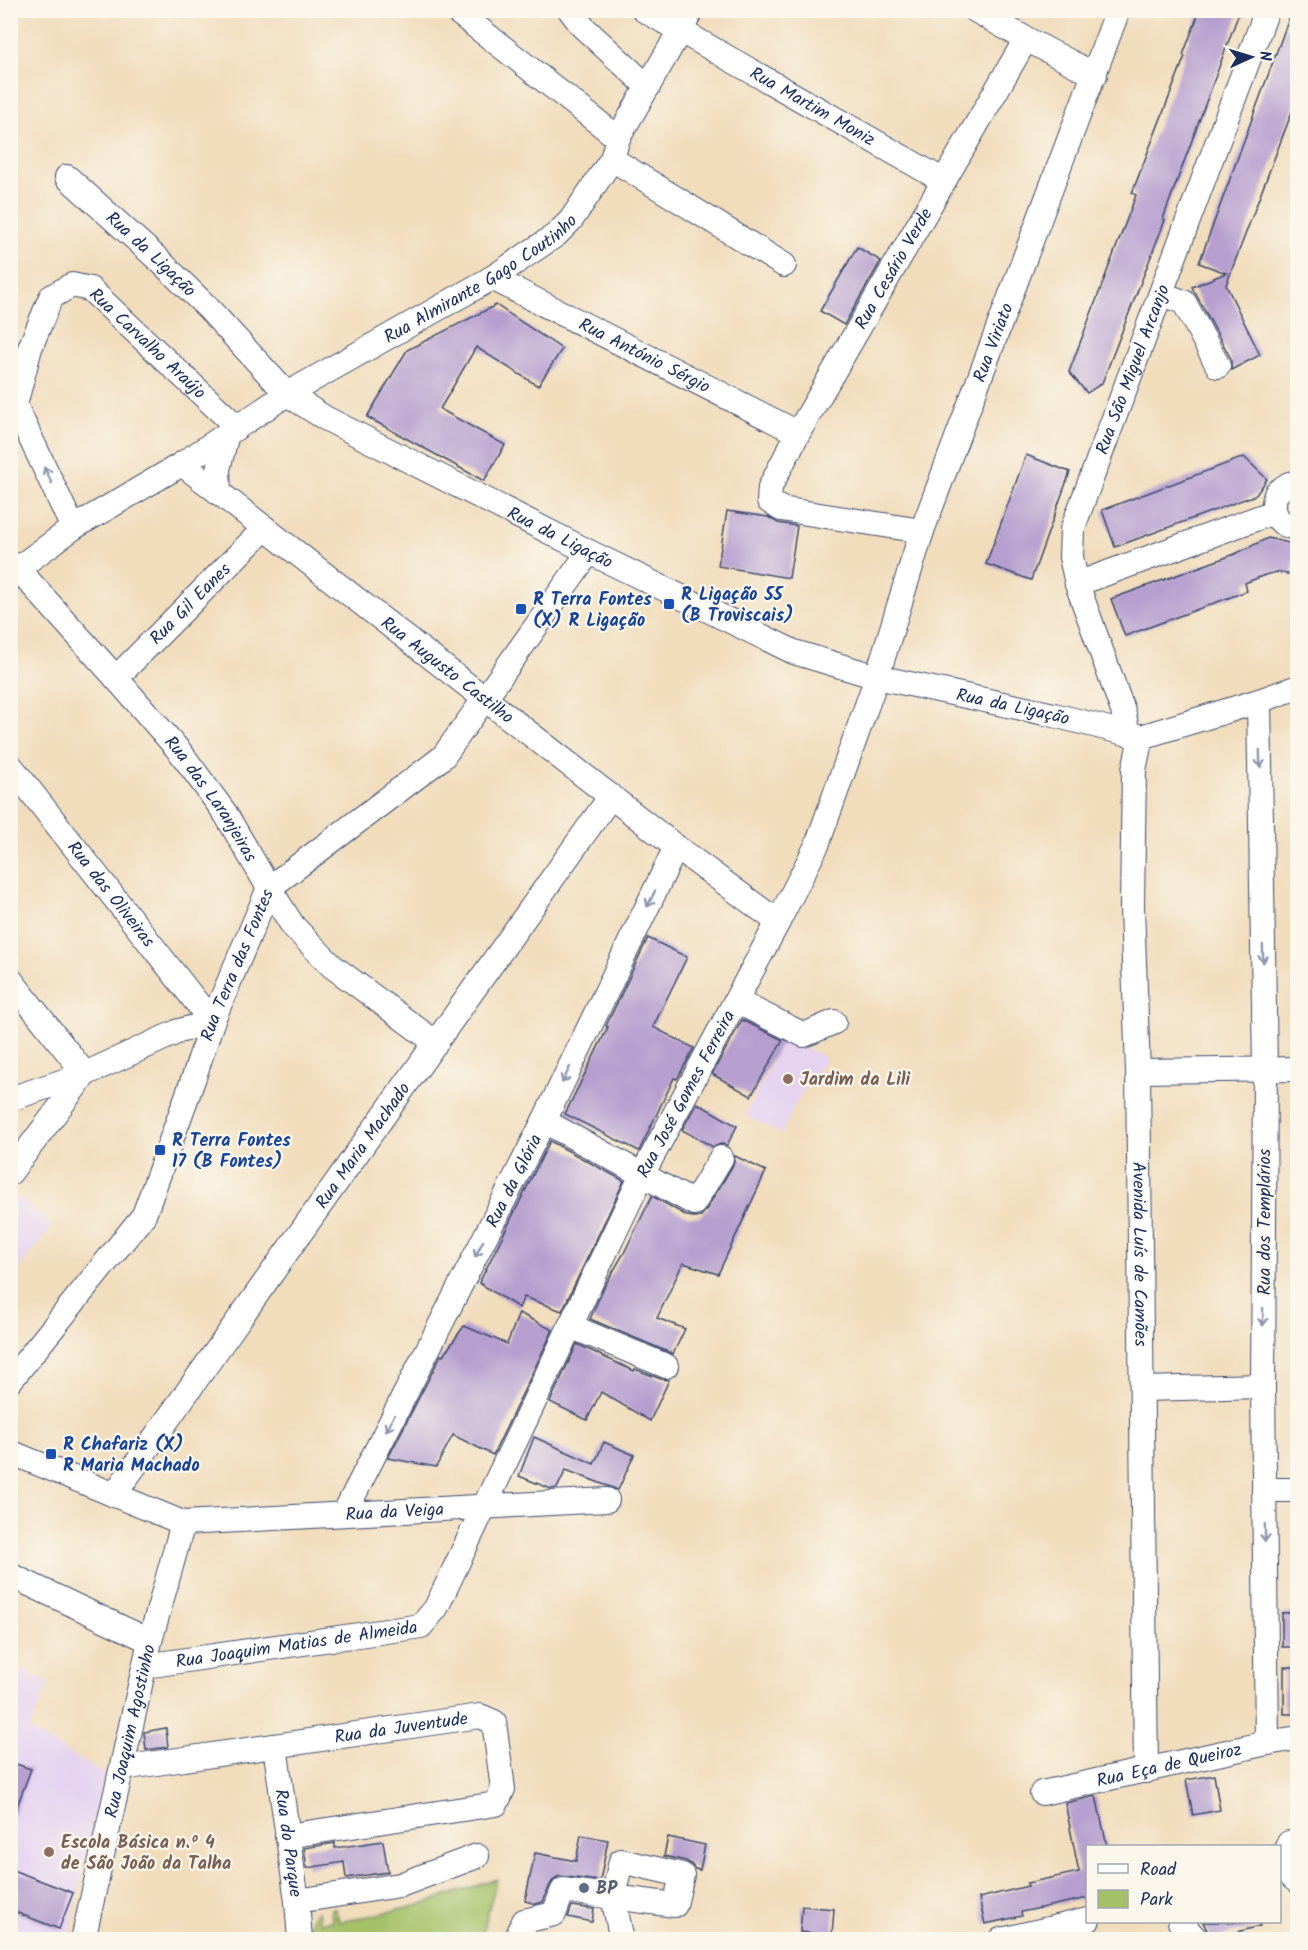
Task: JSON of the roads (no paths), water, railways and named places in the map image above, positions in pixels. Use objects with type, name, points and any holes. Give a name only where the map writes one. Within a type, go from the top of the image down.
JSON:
[{"type":"street","points":[[454,10],[615,149],[784,265]]},
{"type":"street","points":[[570,10],[583,27],[648,87]]},
{"type":"street","name":"Rua Martim Moniz","points":[[644,10],[944,181]]},
{"type":"street","name":"Rua Almirante Gago Coutinho","points":[[14,571],[73,528],[182,464],[287,394],[492,278],[556,235],[571,220],[615,149],[692,10]]},
{"type":"street","points":[[975,10],[1095,75]]},
{"type":"street","name":"Rua Viriato","points":[[877,677],[922,531],[1118,10]]},
{"type":"street","name":"Rua São Miguel Arcanjo","points":[[1135,735],[1123,711],[1077,584],[1071,557],[1072,531],[1267,10]]},
{"type":"street","name":"Rua Cesário Verde","points":[[922,531],[781,509],[769,501],[770,487],[798,433],[1026,39]]},
{"type":"street","name":"Rua da Ligação","points":[[67,177],[161,261],[287,394],[326,418],[589,552],[794,652],[877,677],[1135,735]]},
{"type":"street","name":"Rua António Sérgio","points":[[492,278],[798,433]]},
{"type":"street","name":"Rua Carvalho Araújo","points":[[73,528],[15,405],[30,348],[51,297],[72,285],[90,289],[232,430]]},
{"type":"street","points":[[1161,294],[1184,302],[1218,366]]},
{"type":"street","points":[[219,493],[218,469],[232,430]]},
{"type":"street","name":"Rua Augusto Castilho","points":[[182,464],[676,847],[778,922]]},
{"type":"street","points":[[1298,483],[1289,484],[1277,492],[1274,498],[1274,512],[1278,519],[1284,525],[1298,526]]},
{"type":"street","points":[[1077,584],[1274,512]]},
{"type":"street","name":"Rua Gil Eanes","points":[[116,678],[265,528]]},
{"type":"street","name":"Rua Terra das Fontes","points":[[10,1381],[144,1215],[212,1022],[269,888],[442,757],[589,552]]},
{"type":"street","name":"Rua das Laranjeiras","points":[[14,571],[116,678],[181,753],[225,813],[293,926],[332,966],[436,1043]]},
{"type":"street","name":"Rua José Gomes Ferreira","points":[[483,1507],[642,1175],[778,922],[817,844],[877,677]]},
{"type":"street","points":[[1135,735],[1259,701],[1298,687]]},
{"type":"street","name":"Rua dos Templários","points":[[1259,701],[1265,1070],[1263,1386],[1267,1743]]},
{"type":"street","name":"Avenida Luís de Camões","points":[[1135,735],[1132,908],[1138,1071],[1146,1771]]},
{"type":"street","name":"Rua das Oliveiras","points":[[10,765],[212,1022]]},
{"type":"street","name":"Rua Maria Machado","points":[[114,1494],[611,796]]},
{"type":"street","name":"Rua da Glória","points":[[344,1514],[543,1121],[676,847]]},
{"type":"street","points":[[10,979],[85,1074]]},
{"type":"street","points":[[736,1001],[804,1035],[834,1022]]},
{"type":"street","points":[[10,1099],[85,1074],[179,1031],[212,1022]]},
{"type":"street","points":[[1138,1071],[1298,1069]]},
{"type":"street","points":[[10,1173],[57,1114],[85,1074]]},
{"type":"street","points":[[42,1089],[57,1114]]},
{"type":"street","points":[[543,1121],[694,1203],[721,1158]]},
{"type":"street","points":[[570,1326],[666,1366]]},
{"type":"street","points":[[1142,1389],[1263,1386]]},
{"type":"street","points":[[10,1452],[183,1523]]},
{"type":"street","points":[[1264,1490],[1298,1490]]},
{"type":"street","name":"Rua da Veiga","points":[[183,1523],[607,1500]]},
{"type":"street","name":"Rua Joaquim Matias de Almeida","points":[[145,1666],[421,1626],[436,1608],[483,1507]]},
{"type":"street","name":"Rua Joaquim Agostinho","points":[[82,1940],[150,1641],[183,1523]]},
{"type":"street","points":[[10,1575],[150,1641]]},
{"type":"street","name":"Rua da Juventude","points":[[122,1768],[480,1716],[494,1722],[503,1789],[496,1804],[287,1836]]},
{"type":"street","name":"Rua Eça de Queiroz","points":[[1042,1793],[1298,1738]]},
{"type":"street","name":"Rua do Parque","points":[[275,1746],[297,1901],[300,1940]]},
{"type":"street","points":[[1289,1845],[1284,1856],[1284,1863],[1290,1876],[1297,1882]]},
{"type":"street","points":[[297,1901],[400,1885],[477,1856]]},
{"type":"street","points":[[1281,1881],[1297,1882]]},
{"type":"street","points":[[516,1940],[524,1922],[554,1914],[563,1890],[613,1897],[622,1940]]},
{"type":"street","points":[[1017,1938],[1086,1921]]},
{"type":"street","points":[[1181,1923],[1197,1940]]},
{"type":"place","name":"R Ligação 55 (B Troviscais)","points":[[669,604]]},
{"type":"place","name":"R Terra Fontes (X) R Ligação","points":[[521,609]]},
{"type":"place","name":"Jardim da Lili","points":[[788,1079]]},
{"type":"place","name":"R Terra Fontes 17 (B Fontes)","points":[[160,1150]]},
{"type":"place","name":"R Chafariz (X) R Maria Machado","points":[[51,1454]]},
{"type":"place","name":"Escola Básica n.º 4 de São João da Talha","points":[[49,1852]]},
{"type":"place","name":"BP","points":[[584,1888]]}]
